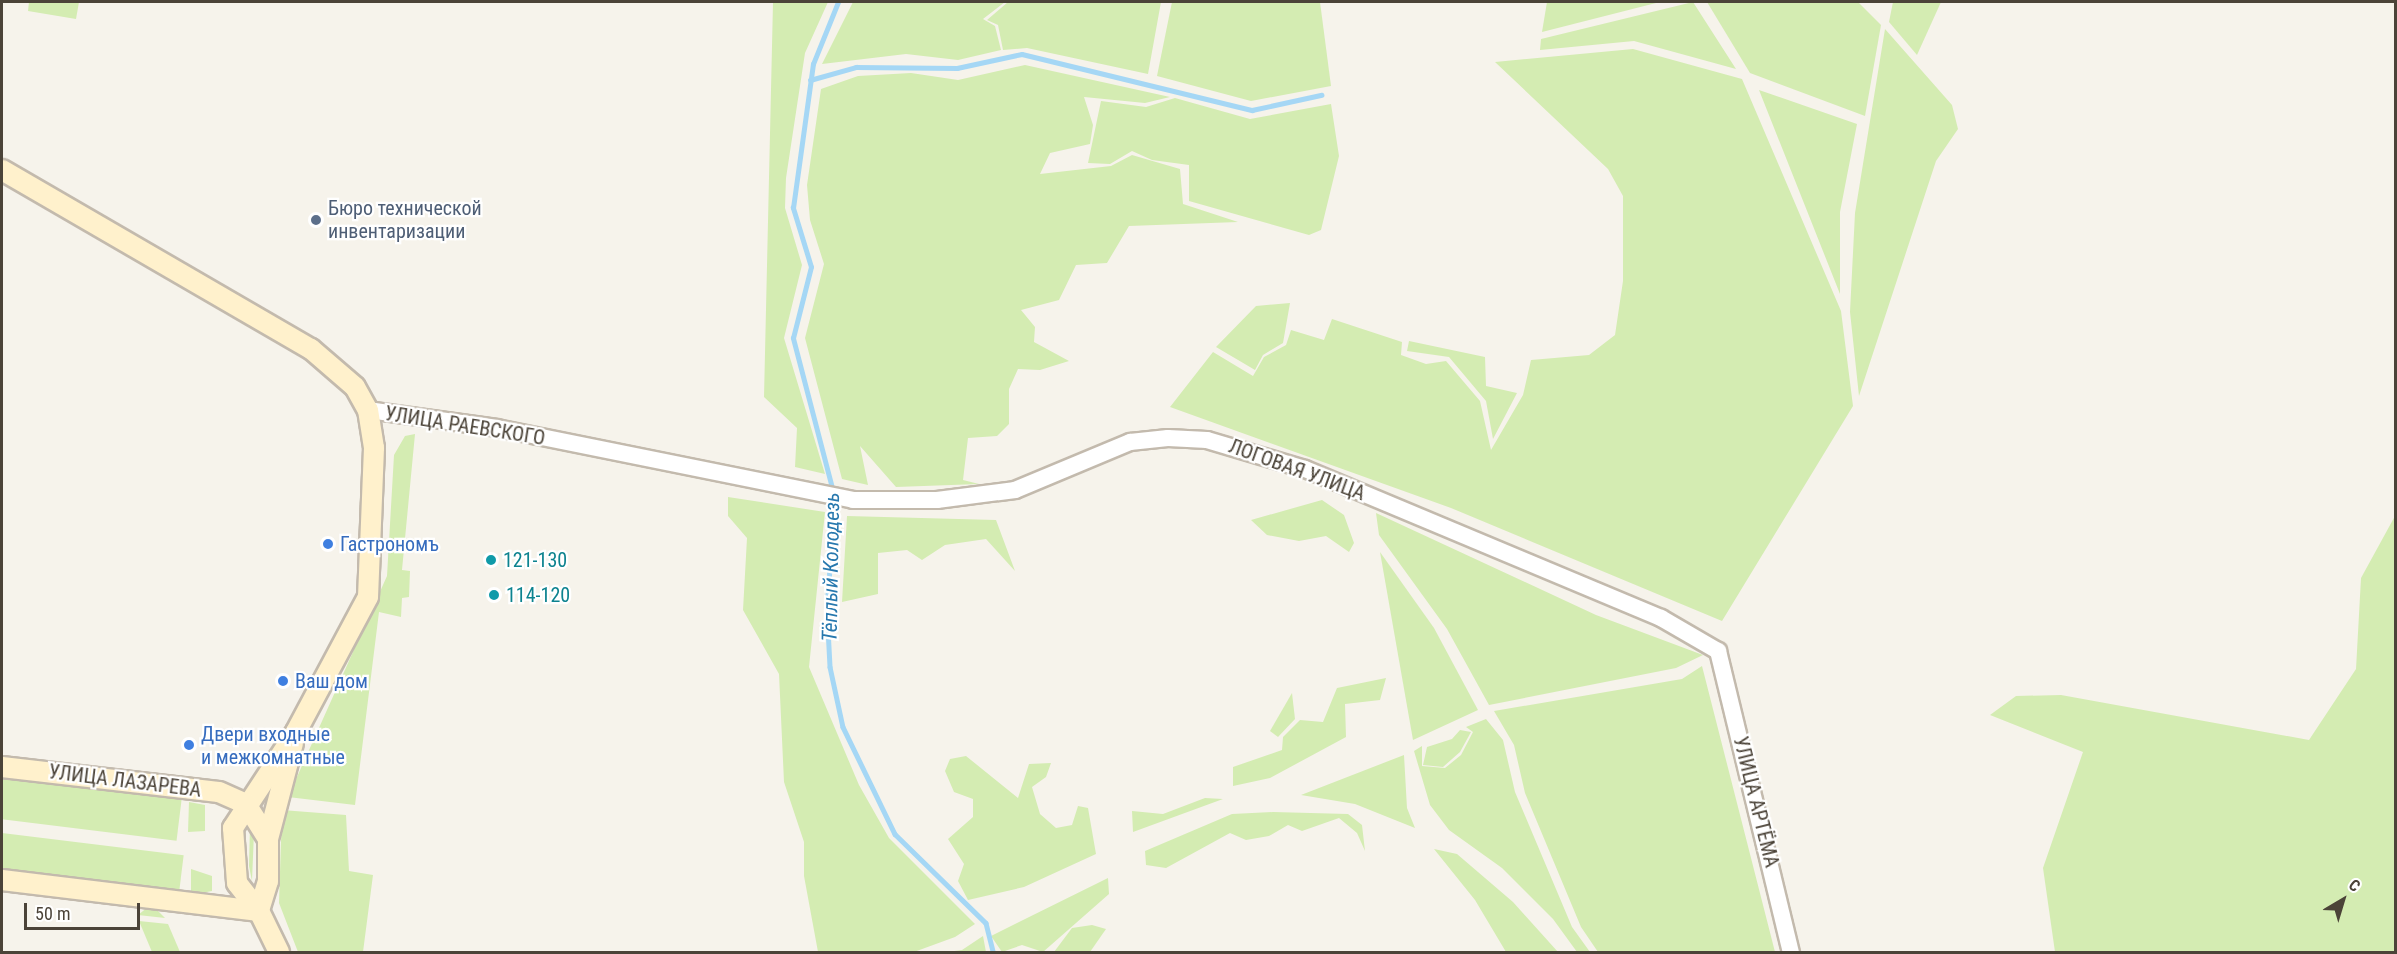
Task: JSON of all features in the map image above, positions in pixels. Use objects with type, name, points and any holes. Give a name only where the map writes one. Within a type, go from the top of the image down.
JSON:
[{"type":"main road","name":"УЛИЦА РАЕВСКОГО","points":[[2,170],[311,350],[355,387],[368,410]]},
{"type":"main road","points":[[279,952],[259,911],[237,883],[233,828],[246,804],[296,732],[368,597],[374,448],[368,410]]},
{"type":"main road","points":[[259,911],[268,881],[268,839],[296,732]]},
{"type":"main road","name":"УЛИЦА ЛАЗАРЕВА","points":[[2,767],[219,792],[246,804]]},
{"type":"main road","points":[[246,804],[268,839]]},
{"type":"main road","points":[[2,880],[259,911]]},
{"type":"street","name":"УЛИЦА РАЕВСКОГО","points":[[368,410],[497,428],[853,501]]},
{"type":"street","name":"ЛОГОВАЯ УЛИЦА","points":[[853,501],[937,500],[1016,490],[1130,442],[1207,440],[1305,469],[1661,618],[1718,651]]},
{"type":"street","name":"УЛИЦА АРТЁМА","points":[[1718,651],[1791,952]]},
{"type":"green space","points":[[29,2],[79,2],[76,19],[28,11]]},
{"type":"green space","points":[[773,2],[828,2],[805,53],[786,178],[785,208],[802,265],[784,338],[825,474],[795,467],[797,428],[764,397]]},
{"type":"green space","points":[[853,2],[1005,2],[983,19],[995,26],[1001,50],[958,60],[906,54],[822,64]]},
{"type":"green space","points":[[1008,2],[1161,2],[1148,74],[1027,48],[1003,50],[998,25],[987,20]]},
{"type":"green space","points":[[1172,2],[1320,2],[1331,86],[1251,101],[1157,76]]},
{"type":"green space","points":[[1547,2],[1660,2],[1542,32]]},
{"type":"green space","points":[[1693,2],[1736,69],[1634,41],[1540,50],[1541,39]]},
{"type":"green space","points":[[1707,2],[1858,2],[1881,25],[1865,116],[1750,73]]},
{"type":"green space","points":[[1893,2],[1941,2],[1917,55],[1889,22]]},
{"type":"green space","points":[[1885,29],[1952,105],[1958,129],[1936,161],[1859,396],[1850,312],[1855,213]]},
{"type":"green space","points":[[1633,49],[1742,79],[1841,311],[1853,406],[1722,621],[1451,508],[1170,407],[1213,352],[1253,376],[1264,357],[1286,345],[1291,330],[1324,340],[1332,319],[1402,342],[1401,355],[1426,364],[1446,361],[1480,401],[1491,450],[1523,395],[1531,360],[1589,355],[1615,335],[1623,281],[1623,196],[1608,169],[1495,62]]},
{"type":"green space","points":[[1025,65],[1170,97],[1145,103],[1084,97],[1093,125],[1090,144],[1050,153],[1040,174],[1111,166],[1132,155],[1180,169],[1183,204],[1238,222],[1129,226],[1107,263],[1076,265],[1059,300],[1021,310],[1035,327],[1034,342],[1069,361],[1040,370],[1018,369],[1009,389],[1009,424],[997,436],[968,438],[963,480],[979,484],[896,487],[860,446],[868,485],[842,479],[805,338],[824,264],[810,220],[807,185],[821,89],[858,76],[911,73],[958,80]]},
{"type":"green space","points":[[1759,90],[1857,124],[1840,212],[1840,294]]},
{"type":"green space","points":[[1175,98],[1250,119],[1331,104],[1339,156],[1321,230],[1309,235],[1189,201],[1189,165],[1152,160],[1132,151],[1110,164],[1088,163],[1101,101],[1146,107]]},
{"type":"green space","points":[[1290,303],[1283,343],[1263,355],[1255,370],[1216,347],[1256,306]]},
{"type":"green space","points":[[1409,341],[1485,357],[1486,386],[1517,393],[1493,439],[1486,401],[1449,357],[1407,351]]},
{"type":"green space","points":[[415,434],[402,570],[410,571],[409,597],[402,598],[401,617],[379,612],[355,805],[288,797],[387,576],[394,455],[405,436]]},
{"type":"green space","points":[[728,497],[825,512],[809,667],[859,785],[889,838],[975,924],[955,937],[914,952],[818,952],[804,876],[804,842],[784,782],[779,674],[743,610],[747,538],[728,516]]},
{"type":"green space","points":[[1322,500],[1344,515],[1354,543],[1349,552],[1326,536],[1299,541],[1267,535],[1251,520]]},
{"type":"green space","points":[[1376,513],[1596,615],[1703,655],[1676,668],[1489,705],[1447,629],[1379,535]]},
{"type":"green space","points":[[847,516],[996,520],[1015,571],[986,539],[945,545],[922,560],[907,550],[878,553],[878,594],[842,602]]},
{"type":"green space","points":[[2395,516],[2395,952],[2055,952],[2043,868],[2083,752],[1990,715],[2016,696],[2061,695],[2309,740],[2356,669],[2361,578]]},
{"type":"green space","points":[[1380,552],[1434,628],[1478,710],[1413,740]]},
{"type":"green space","points":[[1702,666],[1775,952],[1598,952],[1581,927],[1525,793],[1514,745],[1494,711],[1682,679]]},
{"type":"green space","points":[[1386,678],[1380,700],[1345,704],[1346,737],[1270,778],[1233,786],[1233,767],[1282,750],[1283,737],[1300,720],[1323,722],[1337,688]]},
{"type":"green space","points":[[1292,693],[1295,719],[1278,737],[1270,731]]},
{"type":"green space","points":[[1486,719],[1503,740],[1515,792],[1572,927],[1590,952],[1577,952],[1553,919],[1502,868],[1449,830],[1430,805],[1414,751],[1422,746],[1422,766],[1445,768],[1461,755],[1473,732],[1466,727]]},
{"type":"green space","points":[[1460,730],[1471,732],[1460,752],[1443,767],[1423,765],[1427,747],[1452,739]]},
{"type":"green space","points":[[1404,755],[1407,808],[1415,828],[1355,804],[1301,795]]},
{"type":"green space","points":[[966,756],[1018,798],[1029,764],[1051,763],[1046,777],[1032,787],[1040,814],[1056,828],[1072,825],[1078,806],[1088,808],[1096,854],[1024,887],[968,900],[958,881],[964,864],[948,839],[973,817],[973,799],[954,792],[945,771],[950,759]]},
{"type":"green space","points":[[2,777],[182,799],[177,841],[2,819]]},
{"type":"green space","points":[[1205,798],[1223,799],[1133,832],[1132,811],[1163,814]]},
{"type":"green space","points":[[189,802],[205,805],[205,831],[188,832]]},
{"type":"green space","points":[[282,810],[346,815],[349,871],[373,875],[363,952],[298,952],[279,903]]},
{"type":"green space","points":[[1273,812],[1348,814],[1362,825],[1365,851],[1357,833],[1339,818],[1302,831],[1288,825],[1269,836],[1246,840],[1230,833],[1166,868],[1146,865],[1145,851],[1232,814]]},
{"type":"green space","points":[[250,826],[254,832],[252,881],[249,866]]},
{"type":"green space","points":[[2,833],[184,855],[179,895],[2,873]]},
{"type":"green space","points":[[1434,849],[1457,854],[1513,902],[1558,952],[1506,952],[1475,900]]},
{"type":"green space","points":[[191,869],[212,876],[212,891],[191,895]]},
{"type":"green space","points":[[1108,878],[1109,894],[1043,952],[1022,945],[1002,952],[991,936]]},
{"type":"green space","points":[[148,907],[154,907],[165,918],[138,915]]},
{"type":"green space","points":[[139,921],[168,924],[180,952],[152,952]]},
{"type":"green space","points":[[1092,925],[1106,929],[1090,952],[1054,952],[1072,928]]},
{"type":"green space","points":[[983,936],[986,952],[947,952],[962,950]]},
{"type":"waterway","name":"Тёплый Колодезь","points":[[833,492],[793,338],[811,267],[793,208],[813,64],[838,2]]},
{"type":"waterway","points":[[810,80],[856,67],[957,68],[1022,54],[1252,110],[1321,95]]},
{"type":"waterway","name":"Тёплый Колодезь","points":[[835,500],[827,609],[830,667],[843,727],[895,834],[986,923],[993,952]]},
{"type":"place","name":"Бюро технической инвентаризации","points":[[316,220]]},
{"type":"place","name":"Гастрономъ","points":[[328,544]]},
{"type":"place","name":"121-130","points":[[491,560]]},
{"type":"place","name":"114-120","points":[[494,595]]},
{"type":"place","name":"Ваш дом","points":[[283,681]]},
{"type":"place","name":"Двери входные и межкомнатные","points":[[189,745]]}]
